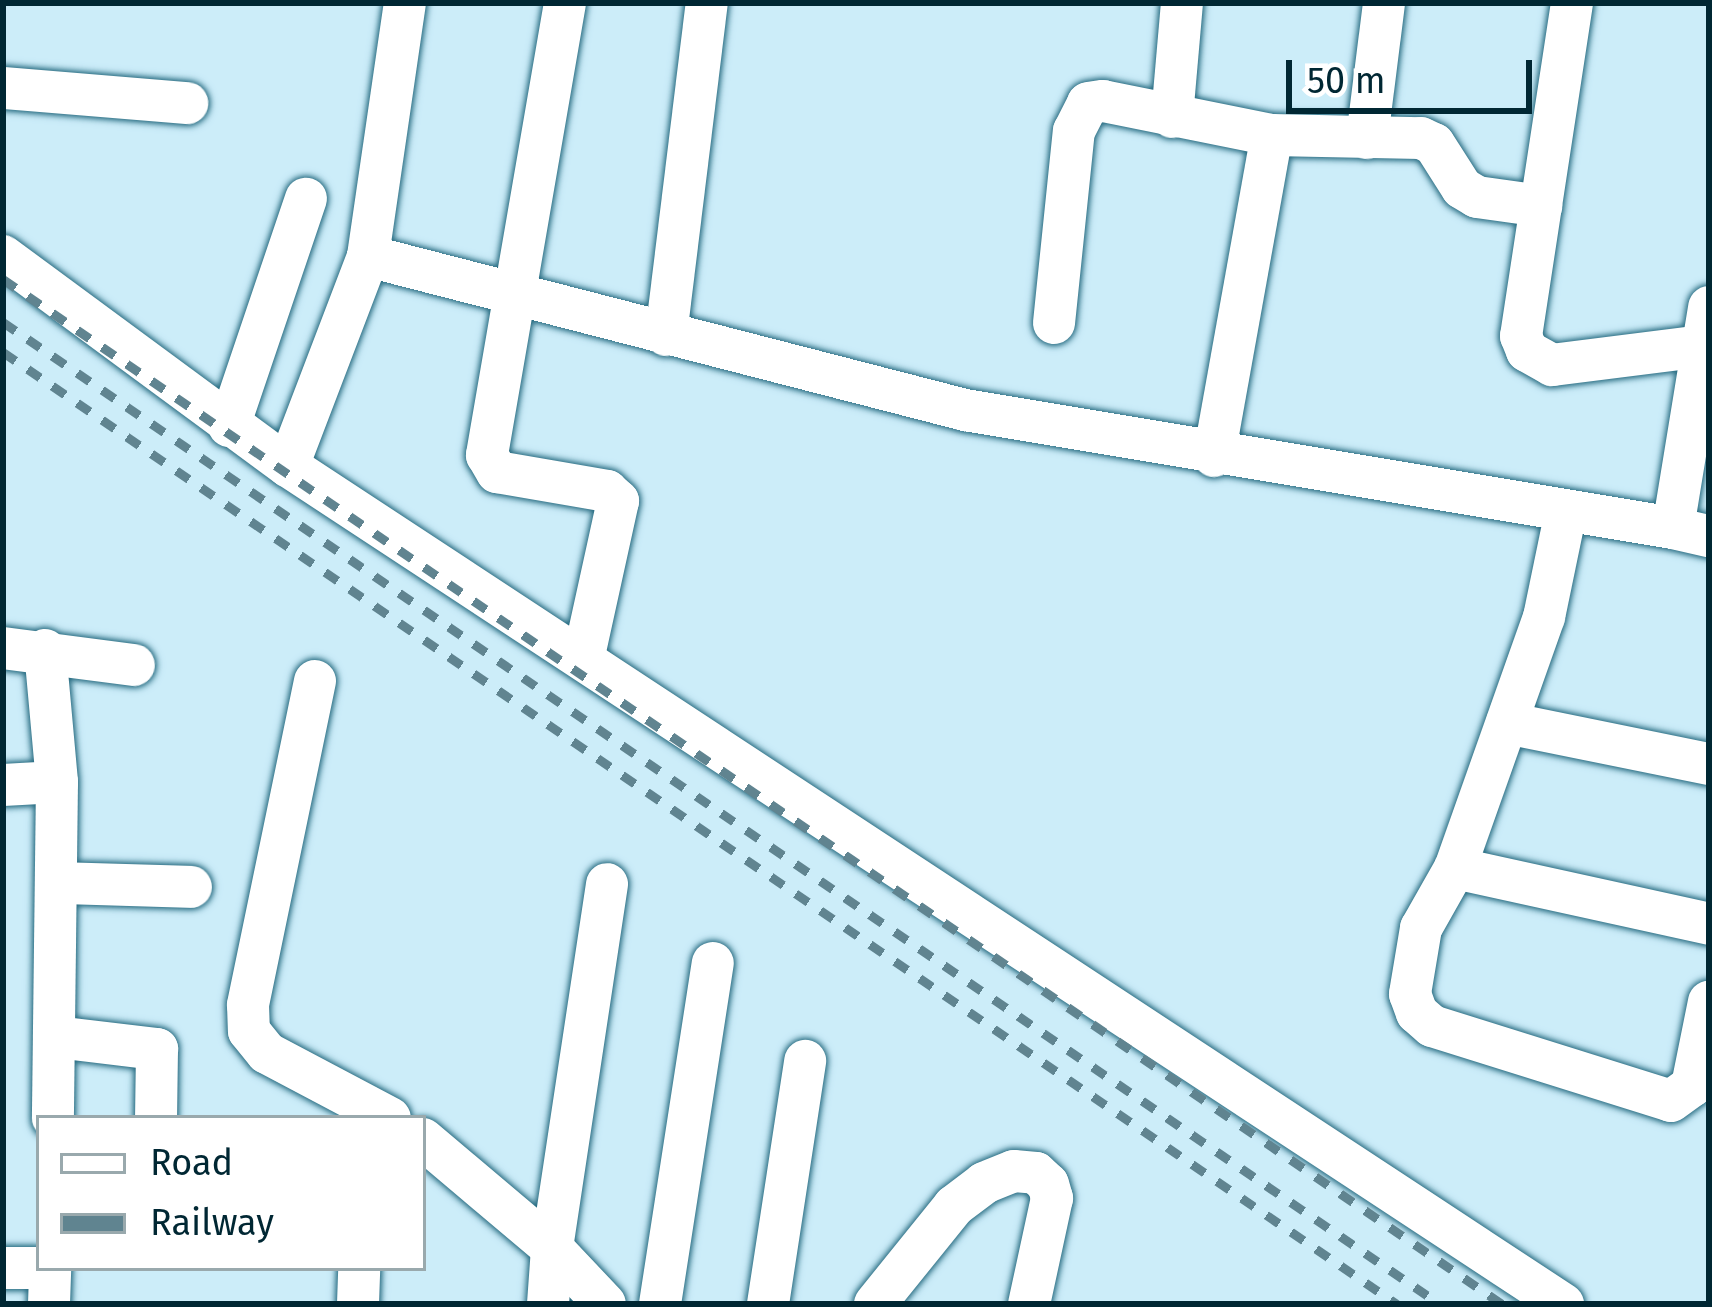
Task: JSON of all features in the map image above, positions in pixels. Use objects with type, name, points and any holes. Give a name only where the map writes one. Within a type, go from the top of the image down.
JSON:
[{"type":"street","points":[[288,466],[368,256],[405,3]]},
{"type":"street","points":[[566,3],[487,455],[491,466],[506,476],[607,491],[618,501],[584,656]]},
{"type":"street","points":[[666,335],[707,3]]},
{"type":"street","points":[[1172,117],[1182,3]]},
{"type":"street","points":[[1366,138],[1384,3]]},
{"type":"street","points":[[368,256],[965,410],[1214,456],[1691,532],[1705,345],[1552,365],[1536,360],[1521,336],[1572,3]]},
{"type":"street","points":[[3,88],[187,103]]},
{"type":"street","points":[[1054,323],[1078,114],[1088,103],[1103,100],[1273,135],[1421,138],[1434,144],[1462,188],[1477,197],[1541,206]]},
{"type":"street","points":[[1214,456],[1273,135]]},
{"type":"street","points":[[229,426],[306,200]]},
{"type":"street","points":[[3,256],[288,466],[584,656],[1563,1304]]},
{"type":"street","points":[[1566,511],[1544,617],[1455,868],[1421,928],[1410,994],[1417,1013],[1432,1026],[1657,1100],[1684,1097],[1701,1088],[1709,1002]]},
{"type":"street","points":[[53,1115],[60,883],[57,782],[24,649],[134,665]]},
{"type":"street","points":[[314,681],[248,1005],[249,1031],[267,1053],[377,1114]]},
{"type":"street","points":[[1508,724],[1709,764]]},
{"type":"street","points":[[3,785],[57,782]]},
{"type":"street","points":[[1455,868],[1709,924]]},
{"type":"street","points":[[60,883],[190,887]]},
{"type":"street","points":[[548,1304],[552,1247],[607,884]]},
{"type":"street","points":[[660,1304],[713,963]]},
{"type":"street","points":[[56,1037],[157,1049],[156,1115]]},
{"type":"street","points":[[768,1304],[806,1061]]},
{"type":"street","points":[[426,1142],[552,1247],[605,1304]]},
{"type":"street","points":[[874,1304],[955,1206],[984,1184],[1014,1172],[1036,1173],[1048,1184],[1052,1198],[1029,1304]]},
{"type":"street","points":[[3,1268],[36,1268]]},
{"type":"street","points":[[49,1304],[50,1271]]},
{"type":"street","points":[[358,1304],[359,1271]]},
{"type":"railway","points":[[3,279],[1502,1304]]},
{"type":"railway","points":[[3,322],[1440,1304]]},
{"type":"railway","points":[[3,352],[1397,1304]]}]
